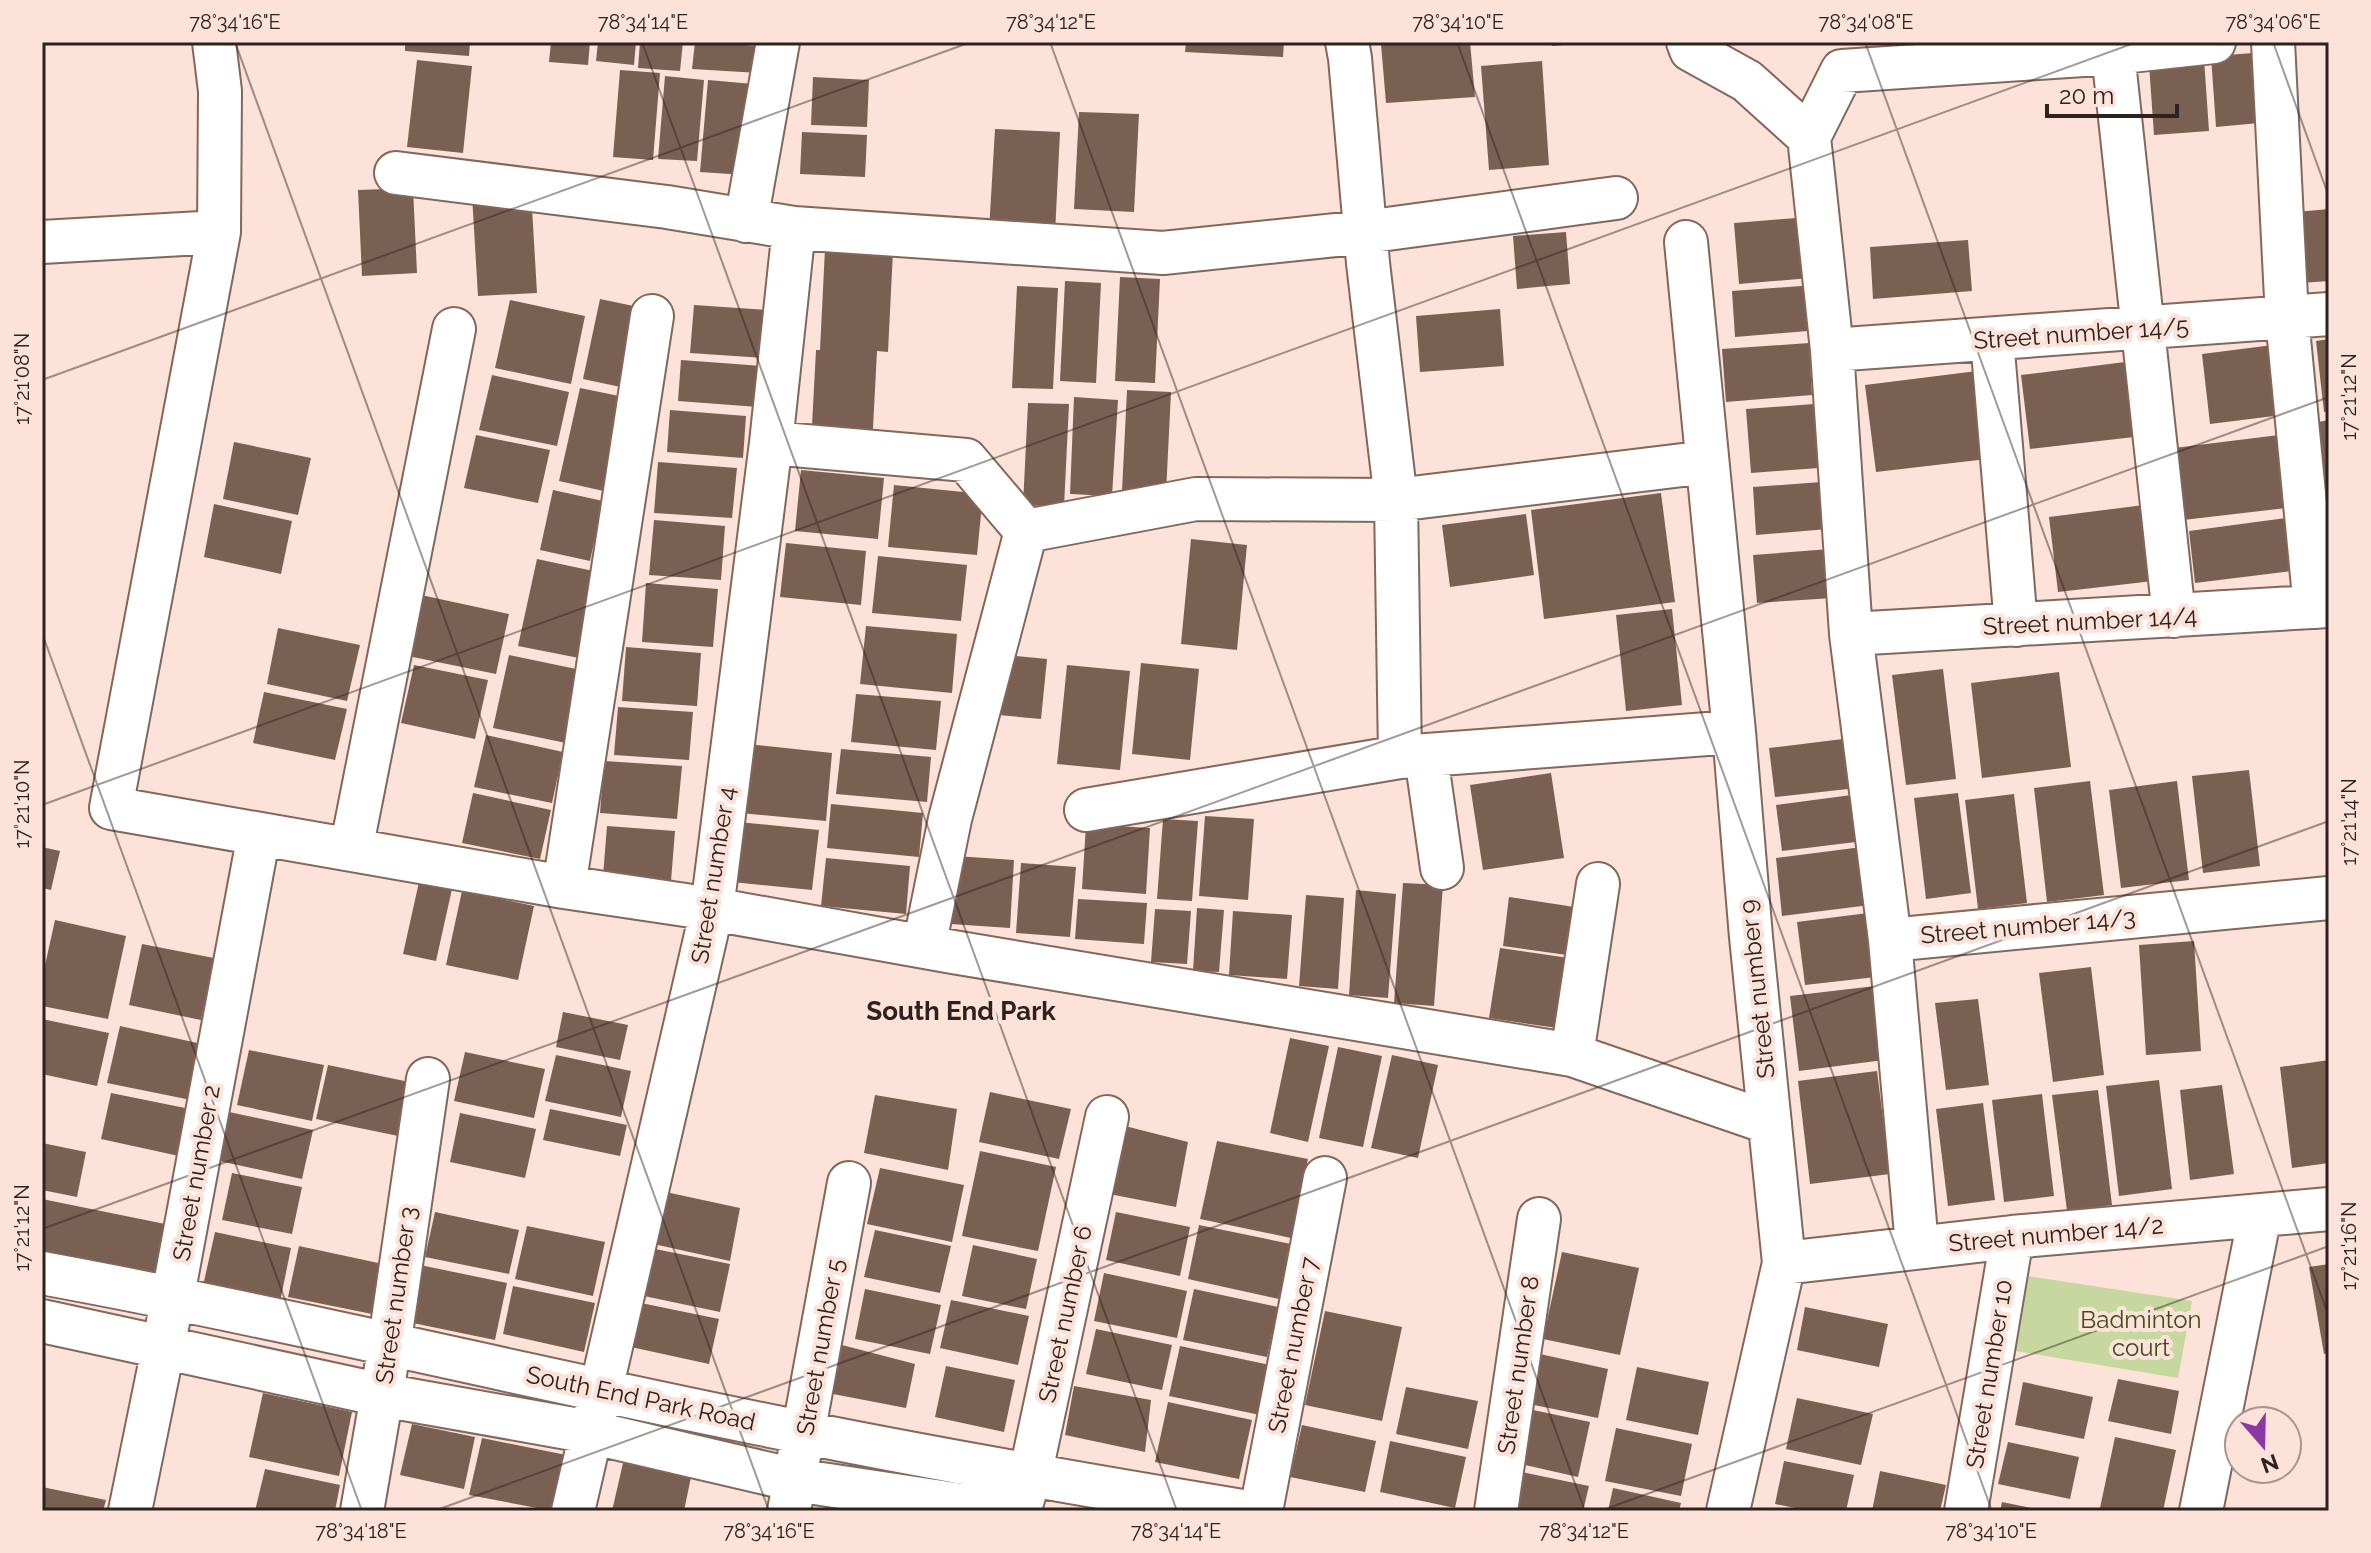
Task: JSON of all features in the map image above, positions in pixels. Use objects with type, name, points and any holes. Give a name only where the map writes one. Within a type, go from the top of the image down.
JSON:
[{"type":"street","points":[[214,42],[220,91],[219,232],[111,808],[1572,1055],[1770,1123]]},
{"type":"street","points":[[746,221],[778,42]]},
{"type":"street","points":[[1347,42],[1396,500],[1413,756],[1442,868]]},
{"type":"street","points":[[1688,42],[1691,50],[1747,81],[1809,137]]},
{"type":"street","points":[[1890,940],[1851,634],[1832,350],[1809,137],[1842,71],[2113,53],[2214,42]]},
{"type":"street","points":[[2273,42],[2287,318],[2322,607]]},
{"type":"street","points":[[2113,53],[2174,616]]},
{"type":"street","points":[[396,173],[667,207],[794,228],[1163,253],[1365,232],[1616,198]]},
{"type":"street","name":"Street number 4","points":[[573,1511],[712,909],[771,443],[794,228]]},
{"type":"street","points":[[42,242],[219,232]]},
{"type":"street","name":"Street number 9","points":[[1686,242],[1784,1263],[1728,1511]]},
{"type":"street","name":"Street number 14/5","points":[[1832,350],[2329,314]]},
{"type":"street","points":[[564,887],[652,316]]},
{"type":"street","points":[[351,850],[454,329]]},
{"type":"street","points":[[1992,339],[2016,625]]},
{"type":"street","points":[[771,443],[966,460],[1026,531]]},
{"type":"street","points":[[1026,531],[1196,499],[1396,500],[1707,462]]},
{"type":"street","points":[[924,947],[950,819],[1026,531]]},
{"type":"street","name":"Street number 14/4","points":[[1851,634],[2322,607]]},
{"type":"street","points":[[1086,810],[1413,756],[1734,732]]},
{"type":"street","name":"Street number 2","points":[[130,1511],[259,834]]},
{"type":"street","points":[[1572,1055],[1598,884]]},
{"type":"street","name":"Street number 14/3","points":[[1917,1246],[1890,940],[2329,898]]},
{"type":"street","name":"Street number 3","points":[[362,1511],[428,1079]]},
{"type":"street","name":"Street number 6","points":[[1025,1493],[1107,1117]]},
{"type":"street","name":"Street number 7","points":[[1261,1511],[1325,1178]]},
{"type":"street","name":"Street number 5","points":[[792,1495],[849,1183]]},
{"type":"street","name":"Street number 14/2","points":[[1784,1263],[1917,1246],[2329,1209]]},
{"type":"street","points":[[2201,1511],[2260,1215]]},
{"type":"street","name":"Street number 8","points":[[1496,1511],[1539,1219]]},
{"type":"street","name":"Street number 10","points":[[1966,1511],[2012,1237]]},
{"type":"street","name":"South End Park Road","points":[[42,1273],[173,1297],[804,1433],[1025,1493],[1242,1511]]},
{"type":"street","name":"South End Park Road","points":[[42,1321],[382,1395],[590,1432],[792,1495],[1001,1511]]},
{"type":"green space","name":"Badminton court","points":[[2027,1276],[2192,1301],[2178,1378],[2010,1350]]},
{"type":"building","points":[[405,42],[470,42],[469,56],[405,51]]},
{"type":"building","points":[[551,42],[590,42],[588,65],[549,62]]},
{"type":"building","points":[[598,42],[636,42],[634,65],[596,61]]},
{"type":"building","points":[[640,42],[683,42],[680,71],[638,68]]},
{"type":"building","points":[[695,42],[762,46],[759,73],[692,69]]},
{"type":"building","points":[[1186,42],[1284,42],[1283,57],[1185,52]]},
{"type":"building","points":[[1470,42],[1475,97],[1386,103],[1381,44]]},
{"type":"building","points":[[1551,42],[1573,42],[1573,44],[1552,46]]},
{"type":"building","points":[[2254,53],[2259,123],[2216,127],[2211,56]]},
{"type":"building","points":[[2204,59],[2209,131],[2154,135],[2149,64]]},
{"type":"building","points":[[417,60],[472,66],[463,153],[407,147]]},
{"type":"building","points":[[1542,61],[1549,165],[1489,170],[1481,66]]},
{"type":"building","points":[[620,70],[660,73],[653,160],[613,157]]},
{"type":"building","points":[[665,76],[704,80],[697,161],[658,159]]},
{"type":"building","points":[[813,77],[869,80],[867,127],[811,125]]},
{"type":"building","points":[[708,80],[753,84],[745,175],[700,172]]},
{"type":"building","points":[[1079,112],[1139,114],[1134,212],[1074,209]]},
{"type":"building","points":[[995,129],[1060,132],[1055,234],[989,231]]},
{"type":"building","points":[[802,132],[867,135],[865,177],[800,174]]},
{"type":"building","points":[[413,188],[417,273],[362,276],[358,190]]},
{"type":"building","points":[[531,191],[537,293],[478,296],[472,195]]},
{"type":"building","points":[[2329,209],[2329,281],[2301,283],[2296,212]]},
{"type":"building","points":[[1807,217],[1811,278],[1739,284],[1734,223]]},
{"type":"building","points":[[1566,232],[1570,284],[1517,289],[1513,236]]},
{"type":"building","points":[[1968,240],[1972,291],[1873,299],[1870,247]]},
{"type":"building","points":[[825,249],[893,251],[888,352],[877,351],[872,447],[811,444]]},
{"type":"building","points":[[1120,277],[1160,279],[1155,383],[1115,381]]},
{"type":"building","points":[[1065,281],[1101,283],[1096,383],[1060,381]]},
{"type":"building","points":[[1815,285],[1819,330],[1735,337],[1732,291]]},
{"type":"building","points":[[1017,286],[1058,288],[1053,389],[1012,388]]},
{"type":"building","points":[[600,299],[648,309],[630,389],[583,379]]},
{"type":"building","points":[[510,300],[585,316],[571,384],[495,368]]},
{"type":"building","points":[[694,305],[767,310],[764,358],[690,353]]},
{"type":"building","points":[[1500,309],[1504,366],[1420,372],[1416,316]]},
{"type":"building","points":[[2329,339],[2329,411],[2324,412],[2316,341]]},
{"type":"building","points":[[1809,343],[1812,395],[1726,402],[1722,349]]},
{"type":"building","points":[[2273,345],[2282,415],[2210,424],[2202,354]]},
{"type":"building","points":[[681,360],[762,366],[758,407],[678,401]]},
{"type":"building","points":[[2125,362],[2134,437],[2030,449],[2021,375]]},
{"type":"building","points":[[1977,371],[1987,459],[1876,472],[1865,385]]},
{"type":"building","points":[[492,375],[569,392],[557,446],[479,430]]},
{"type":"building","points":[[580,388],[629,398],[608,492],[559,481]]},
{"type":"building","points":[[1127,390],[1171,392],[1166,493],[1122,491]]},
{"type":"building","points":[[1074,397],[1118,400],[1112,496],[1070,494]]},
{"type":"building","points":[[1028,403],[1069,404],[1064,507],[1023,505]]},
{"type":"building","points":[[1827,403],[1832,467],[1751,473],[1746,409]]},
{"type":"building","points":[[670,410],[746,416],[743,458],[667,452]]},
{"type":"building","points":[[2329,420],[2329,498],[2327,498],[2318,422]]},
{"type":"building","points":[[2287,434],[2295,507],[2183,520],[2174,448]]},
{"type":"building","points":[[476,435],[550,450],[538,503],[464,488]]},
{"type":"building","points":[[234,442],[311,458],[298,515],[223,499]]},
{"type":"building","points":[[658,462],[737,468],[732,518],[654,513]]},
{"type":"building","points":[[801,470],[884,478],[878,539],[795,531]]},
{"type":"building","points":[[1835,481],[1839,528],[1756,535],[1753,487]]},
{"type":"building","points":[[894,485],[983,494],[977,555],[888,547]]},
{"type":"building","points":[[553,490],[603,501],[590,561],[540,550]]},
{"type":"building","points":[[1661,493],[1675,602],[1544,619],[1531,510]]},
{"type":"building","points":[[214,504],[292,521],[281,574],[204,557]]},
{"type":"building","points":[[2144,505],[2153,581],[2058,592],[2049,517]]},
{"type":"building","points":[[1526,514],[1534,575],[1450,587],[1442,525]]},
{"type":"building","points":[[2286,518],[2292,571],[2195,583],[2189,531]]},
{"type":"building","points":[[654,520],[725,526],[721,580],[649,575]]},
{"type":"building","points":[[1191,539],[1247,545],[1237,650],[1181,644]]},
{"type":"building","points":[[786,543],[866,551],[861,605],[780,597]]},
{"type":"building","points":[[1830,549],[1833,598],[1757,603],[1753,555]]},
{"type":"building","points":[[878,556],[967,565],[961,621],[872,613]]},
{"type":"building","points":[[537,559],[598,572],[579,658],[518,646]]},
{"type":"building","points":[[646,583],[718,589],[713,647],[642,642]]},
{"type":"building","points":[[421,595],[509,614],[496,674],[408,656]]},
{"type":"building","points":[[1672,609],[1682,705],[1626,711],[1616,615]]},
{"type":"building","points":[[866,626],[957,634],[952,693],[860,684]]},
{"type":"building","points":[[278,628],[360,645],[347,701],[267,684]]},
{"type":"building","points":[[626,647],[701,653],[697,706],[622,701]]},
{"type":"building","points":[[994,654],[1047,659],[1041,719],[988,714]]},
{"type":"building","points":[[509,655],[581,670],[566,743],[493,728]]},
{"type":"building","points":[[1141,663],[1199,669],[1190,760],[1132,754]]},
{"type":"building","points":[[414,665],[488,680],[475,739],[401,723]]},
{"type":"building","points":[[1067,665],[1130,671],[1120,770],[1057,764]]},
{"type":"building","points":[[1943,669],[1956,779],[1906,785],[1892,675]]},
{"type":"building","points":[[2059,672],[2071,767],[1982,778],[1971,683]]},
{"type":"building","points":[[264,692],[347,709],[335,760],[253,743]]},
{"type":"building","points":[[856,694],[941,701],[936,750],[851,742]]},
{"type":"building","points":[[618,707],[693,712],[689,760],[614,755]]},
{"type":"building","points":[[486,735],[563,752],[552,803],[474,787]]},
{"type":"building","points":[[1851,738],[1857,788],[1775,797],[1769,748]]},
{"type":"building","points":[[748,744],[832,753],[826,821],[740,813]]},
{"type":"building","points":[[841,749],[931,757],[927,802],[836,794]]},
{"type":"building","points":[[604,761],[682,766],[677,819],[600,813]]},
{"type":"building","points":[[2249,770],[2260,866],[2203,873],[2192,776]]},
{"type":"building","points":[[1551,773],[1564,858],[1483,870],[1470,785]]},
{"type":"building","points":[[2090,781],[2104,895],[2047,902],[2034,788]]},
{"type":"building","points":[[2177,781],[2189,880],[2121,888],[2109,790]]},
{"type":"building","points":[[473,793],[551,810],[540,859],[462,843]]},
{"type":"building","points":[[1958,793],[1971,893],[1926,899],[1914,798]]},
{"type":"building","points":[[1859,794],[1864,841],[1782,851],[1776,805]]},
{"type":"building","points":[[2014,794],[2027,903],[1978,909],[1965,800]]},
{"type":"building","points":[[831,804],[923,813],[919,857],[827,848]]},
{"type":"building","points":[[1205,816],[1254,819],[1248,900],[1199,896]]},
{"type":"building","points":[[1163,819],[1198,821],[1192,901],[1157,899]]},
{"type":"building","points":[[738,822],[819,830],[812,890],[732,882]]},
{"type":"building","points":[[1086,824],[1150,828],[1146,894],[1082,889]]},
{"type":"building","points":[[607,826],[675,831],[671,881],[603,876]]},
{"type":"building","points":[[42,847],[60,851],[51,890],[42,888]]},
{"type":"building","points":[[1862,847],[1870,905],[1782,916],[1776,858]]},
{"type":"building","points":[[956,856],[1014,860],[1010,928],[951,924]]},
{"type":"building","points":[[826,858],[910,866],[906,914],[821,906]]},
{"type":"building","points":[[1021,863],[1076,867],[1070,937],[1016,933]]},
{"type":"building","points":[[419,882],[452,889],[436,961],[403,954]]},
{"type":"building","points":[[1403,883],[1443,885],[1434,1006],[1394,1003]]},
{"type":"building","points":[[1356,890],[1396,894],[1388,998],[1349,995]]},
{"type":"building","points":[[462,891],[534,906],[518,980],[446,965]]},
{"type":"building","points":[[1306,895],[1344,898],[1338,989],[1299,986]]},
{"type":"building","points":[[1509,897],[1581,908],[1574,956],[1503,946]]},
{"type":"building","points":[[1078,899],[1147,903],[1144,944],[1075,939]]},
{"type":"building","points":[[1197,908],[1224,910],[1219,972],[1193,971]]},
{"type":"building","points":[[1155,909],[1191,911],[1187,964],[1151,962]]},
{"type":"building","points":[[1233,911],[1292,915],[1287,979],[1229,975]]},
{"type":"building","points":[[1868,913],[1876,977],[1805,985],[1797,922]]},
{"type":"building","points":[[55,920],[126,936],[108,1019],[42,1006],[42,979]]},
{"type":"building","points":[[2194,941],[2201,1051],[2146,1055],[2139,945]]},
{"type":"building","points":[[142,944],[214,958],[201,1020],[129,1005]]},
{"type":"building","points":[[1500,948],[1576,959],[1564,1029],[1489,1018]]},
{"type":"building","points":[[2091,967],[2104,1075],[2053,1082],[2039,973]]},
{"type":"building","points":[[1875,986],[1884,1060],[1799,1071],[1790,996]]},
{"type":"building","points":[[1978,999],[1989,1085],[1946,1090],[1935,1003]]},
{"type":"building","points":[[563,1012],[628,1025],[620,1060],[556,1047]]},
{"type":"building","points":[[42,1019],[109,1033],[97,1086],[42,1074]]},
{"type":"building","points":[[120,1026],[202,1044],[191,1100],[107,1083]]},
{"type":"building","points":[[1290,1038],[1329,1046],[1308,1142],[1270,1133]]},
{"type":"building","points":[[1338,1047],[1382,1056],[1363,1147],[1319,1138]]},
{"type":"building","points":[[249,1050],[324,1065],[312,1121],[237,1105]]},
{"type":"building","points":[[465,1052],[545,1069],[534,1118],[454,1101]]},
{"type":"building","points":[[556,1055],[631,1071],[621,1117],[545,1101]]},
{"type":"building","points":[[1392,1055],[1438,1065],[1418,1158],[1371,1148]]},
{"type":"building","points":[[2329,1060],[2329,1163],[2292,1168],[2280,1067]]},
{"type":"building","points":[[328,1065],[414,1083],[403,1137],[316,1119]]},
{"type":"building","points":[[1877,1071],[1890,1174],[1810,1184],[1798,1081]]},
{"type":"building","points":[[2159,1080],[2172,1189],[2119,1196],[2106,1086]]},
{"type":"building","points":[[2222,1085],[2234,1174],[2190,1180],[2180,1090]]},
{"type":"building","points":[[2098,1090],[2112,1205],[2067,1211],[2052,1095]]},
{"type":"building","points":[[990,1092],[1071,1109],[1059,1159],[979,1142]]},
{"type":"building","points":[[111,1093],[190,1109],[179,1156],[101,1139]]},
{"type":"building","points":[[2042,1094],[2054,1196],[2004,1202],[1992,1100]]},
{"type":"building","points":[[875,1095],[957,1109],[948,1170],[864,1153]]},
{"type":"building","points":[[1983,1103],[1995,1200],[1948,1206],[1936,1109]]},
{"type":"building","points":[[550,1109],[627,1125],[620,1156],[543,1140]]},
{"type":"building","points":[[229,1112],[313,1130],[302,1179],[219,1161]]},
{"type":"building","points":[[460,1113],[536,1129],[525,1178],[450,1162]]},
{"type":"building","points":[[1117,1124],[1188,1142],[1176,1207],[1099,1192]]},
{"type":"building","points":[[1217,1141],[1308,1159],[1291,1238],[1200,1219]]},
{"type":"building","points":[[42,1143],[86,1152],[77,1197],[42,1190]]},
{"type":"building","points":[[980,1151],[1056,1167],[1038,1251],[962,1236]]},
{"type":"building","points":[[880,1168],[964,1185],[952,1242],[867,1224]]},
{"type":"building","points":[[232,1173],[302,1187],[292,1234],[222,1220]]},
{"type":"building","points":[[661,1191],[740,1208],[730,1261],[649,1243]]},
{"type":"building","points":[[42,1199],[165,1224],[154,1277],[42,1253]]},
{"type":"building","points":[[435,1212],[519,1230],[509,1274],[425,1257]]},
{"type":"building","points":[[1116,1212],[1190,1227],[1180,1276],[1106,1260]]},
{"type":"building","points":[[1199,1225],[1291,1244],[1279,1299],[1188,1279]]},
{"type":"building","points":[[527,1226],[605,1242],[593,1296],[515,1279]]},
{"type":"building","points":[[875,1230],[951,1246],[940,1293],[864,1277]]},
{"type":"building","points":[[215,1232],[291,1248],[280,1302],[203,1286]]},
{"type":"building","points":[[973,1245],[1037,1259],[1026,1309],[962,1296]]},
{"type":"building","points":[[299,1246],[383,1264],[372,1314],[288,1297]]},
{"type":"building","points":[[655,1249],[730,1264],[720,1312],[644,1296]]},
{"type":"building","points":[[1562,1252],[1639,1268],[1620,1355],[1543,1339]]},
{"type":"building","points":[[2329,1264],[2329,1353],[2324,1354],[2309,1267]]},
{"type":"building","points":[[420,1265],[507,1283],[495,1340],[408,1322]]},
{"type":"building","points":[[1104,1273],[1187,1291],[1177,1338],[1094,1321]]},
{"type":"building","points":[[513,1286],[595,1303],[584,1352],[503,1334]]},
{"type":"building","points":[[865,1289],[941,1305],[930,1354],[855,1339]]},
{"type":"building","points":[[1194,1289],[1278,1307],[1267,1357],[1183,1340]]},
{"type":"building","points":[[951,1300],[1029,1316],[1018,1365],[940,1348]]},
{"type":"building","points":[[641,1303],[719,1319],[709,1364],[631,1347]]},
{"type":"building","points":[[1805,1307],[1888,1324],[1879,1367],[1797,1350]]},
{"type":"building","points":[[1325,1311],[1402,1327],[1382,1421],[1305,1405]]},
{"type":"building","points":[[1096,1329],[1172,1345],[1162,1390],[1086,1374]]},
{"type":"building","points":[[842,1345],[915,1364],[906,1408],[833,1394]]},
{"type":"building","points":[[1180,1346],[1270,1365],[1260,1415],[1169,1396]]},
{"type":"building","points":[[1540,1354],[1608,1369],[1598,1418],[1529,1404]]},
{"type":"building","points":[[946,1366],[1015,1380],[1004,1432],[935,1417]]},
{"type":"building","points":[[1637,1367],[1709,1382],[1698,1435],[1626,1420]]},
{"type":"building","points":[[2118,1379],[2179,1391],[2171,1434],[2108,1421]]},
{"type":"building","points":[[2023,1382],[2093,1397],[2084,1439],[2015,1425]]},
{"type":"building","points":[[1074,1386],[1151,1400],[1145,1452],[1065,1435]]},
{"type":"building","points":[[1406,1387],[1478,1401],[1468,1449],[1396,1434]]},
{"type":"building","points":[[263,1393],[352,1412],[339,1476],[249,1457]]},
{"type":"building","points":[[1797,1398],[1873,1414],[1861,1465],[1786,1449]]},
{"type":"building","points":[[1168,1402],[1252,1420],[1239,1479],[1155,1462]]},
{"type":"building","points":[[1533,1410],[1590,1422],[1578,1477],[1521,1464]]},
{"type":"building","points":[[412,1424],[475,1437],[464,1489],[400,1475]]},
{"type":"building","points":[[1302,1425],[1376,1441],[1365,1492],[1290,1477]]},
{"type":"building","points":[[1616,1428],[1692,1444],[1681,1496],[1605,1481]]},
{"type":"building","points":[[2115,1437],[2176,1450],[2163,1511],[2100,1508]]},
{"type":"building","points":[[482,1438],[566,1455],[553,1511],[469,1495]]},
{"type":"building","points":[[1390,1441],[1466,1457],[1455,1508],[1380,1492]]},
{"type":"building","points":[[2008,1442],[2079,1457],[2070,1499],[1998,1484]]},
{"type":"building","points":[[1784,1461],[1854,1475],[1846,1511],[1810,1511],[1775,1504]]},
{"type":"building","points":[[623,1463],[691,1477],[684,1511],[612,1511]]},
{"type":"building","points":[[265,1469],[340,1485],[335,1511],[255,1511]]},
{"type":"building","points":[[1880,1471],[1946,1485],[1940,1511],[1872,1511]]},
{"type":"building","points":[[1522,1472],[1589,1486],[1583,1511],[1514,1511]]},
{"type":"building","points":[[42,1487],[106,1500],[103,1511],[42,1511]]},
{"type":"building","points":[[1613,1488],[1681,1503],[1679,1511],[1608,1511]]},
{"type":"building","points":[[831,1500],[877,1511],[829,1511]]},
{"type":"building","points":[[2002,1502],[2041,1510],[2041,1511],[2000,1511]]},
{"type":"district","name":"South End Park","points":[[961,1011]]}]
